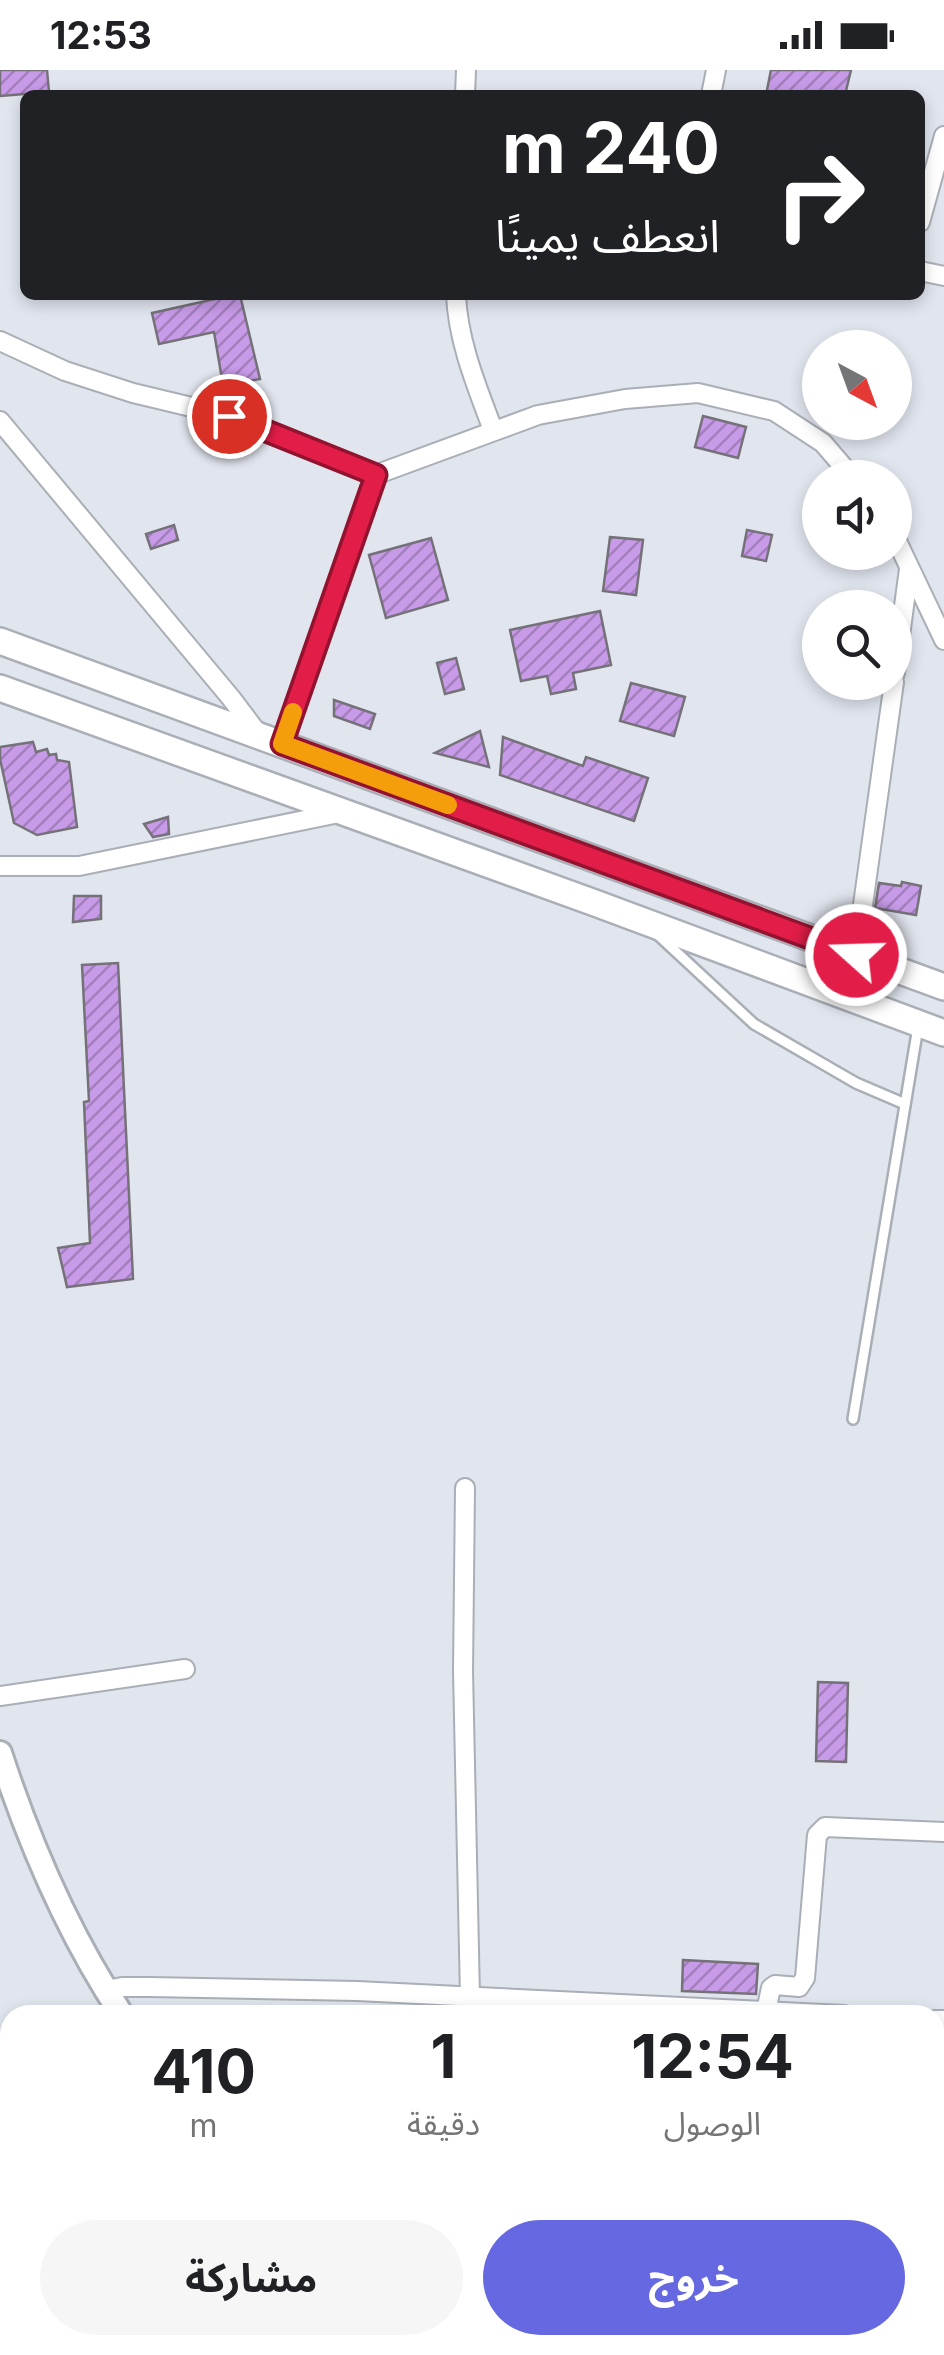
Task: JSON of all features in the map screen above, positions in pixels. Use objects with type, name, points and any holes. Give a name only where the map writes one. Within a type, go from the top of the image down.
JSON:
[{"type":"main road","points":[[0,641],[944,987]]},
{"type":"main road","points":[[0,688],[595,902],[944,1033]]},
{"type":"main road","points":[[595,902],[609,866]]},
{"type":"street","points":[[925,204],[944,136]]},
{"type":"street","points":[[456,300],[472,374],[493,430]]},
{"type":"street","points":[[0,341],[66,371],[133,393],[229,416],[376,475],[538,415],[624,399],[698,393],[774,411],[823,444],[838,460]]},
{"type":"street","points":[[0,421],[231,698],[270,739],[376,475]]},
{"type":"street","points":[[911,570],[944,640]]},
{"type":"street","points":[[856,955],[891,700]]},
{"type":"street","points":[[0,866],[79,866],[342,812]]},
{"type":"street","points":[[465,1488],[463,1671],[470,1997]]},
{"type":"street","points":[[0,1696],[184,1669]]},
{"type":"street","points":[[0,1753],[30,1840],[58,1902],[116,2005]]},
{"type":"street","points":[[767,2005],[775,1985],[798,1987],[805,1978],[817,1836],[821,1830],[825,1827],[944,1832]]},
{"type":"street","points":[[107,1990],[149,1986],[357,1991],[639,2005]]},
{"type":"lane","points":[[642,920],[754,1024],[856,1083],[906,1104]]},
{"type":"lane","points":[[853,1419],[918,1024]]},
{"type":"building","points":[[0,70],[47,70],[49,90],[20,90],[20,94],[0,96]]},
{"type":"building","points":[[771,70],[851,70],[846,90],[767,90]]},
{"type":"building","points":[[210,300],[241,300],[260,379],[223,385],[214,332],[159,344],[152,313]]},
{"type":"building","points":[[703,416],[746,427],[738,458],[695,447]]},
{"type":"building","points":[[174,525],[178,540],[151,549],[146,534]]},
{"type":"building","points":[[747,530],[772,535],[766,561],[742,556]]},
{"type":"building","points":[[610,537],[643,540],[636,595],[603,591]]},
{"type":"building","points":[[431,538],[448,600],[386,618],[369,555]]},
{"type":"building","points":[[600,611],[611,665],[573,673],[576,689],[551,694],[547,676],[521,681],[510,630]]},
{"type":"building","points":[[456,658],[464,689],[445,694],[437,663]]},
{"type":"building","points":[[631,683],[685,697],[674,736],[620,721]]},
{"type":"building","points":[[334,700],[375,714],[370,729],[334,716]]},
{"type":"building","points":[[480,731],[489,767],[435,753]]},
{"type":"building","points":[[503,737],[583,766],[586,757],[648,778],[634,821],[500,775]]},
{"type":"building","points":[[33,742],[36,752],[47,749],[49,755],[56,754],[57,760],[69,762],[77,827],[37,835],[14,823],[0,747]]},
{"type":"building","points":[[168,817],[169,834],[153,837],[144,824]]},
{"type":"building","points":[[902,882],[921,886],[916,915],[875,908],[879,883],[901,886]]},
{"type":"building","points":[[74,896],[101,896],[101,919],[73,922]]},
{"type":"building","points":[[118,963],[133,1279],[67,1287],[58,1248],[90,1243],[84,1102],[89,1101],[82,965]]},
{"type":"building","points":[[818,1682],[848,1683],[846,1762],[816,1761]]},
{"type":"building","points":[[683,1960],[758,1964],[756,1994],[682,1991]]},
{"type":"slow traffic","points":[[293,712],[282,744],[448,805]]},
{"type":"route","points":[[229,416],[376,475],[282,744],[856,955]]}]
